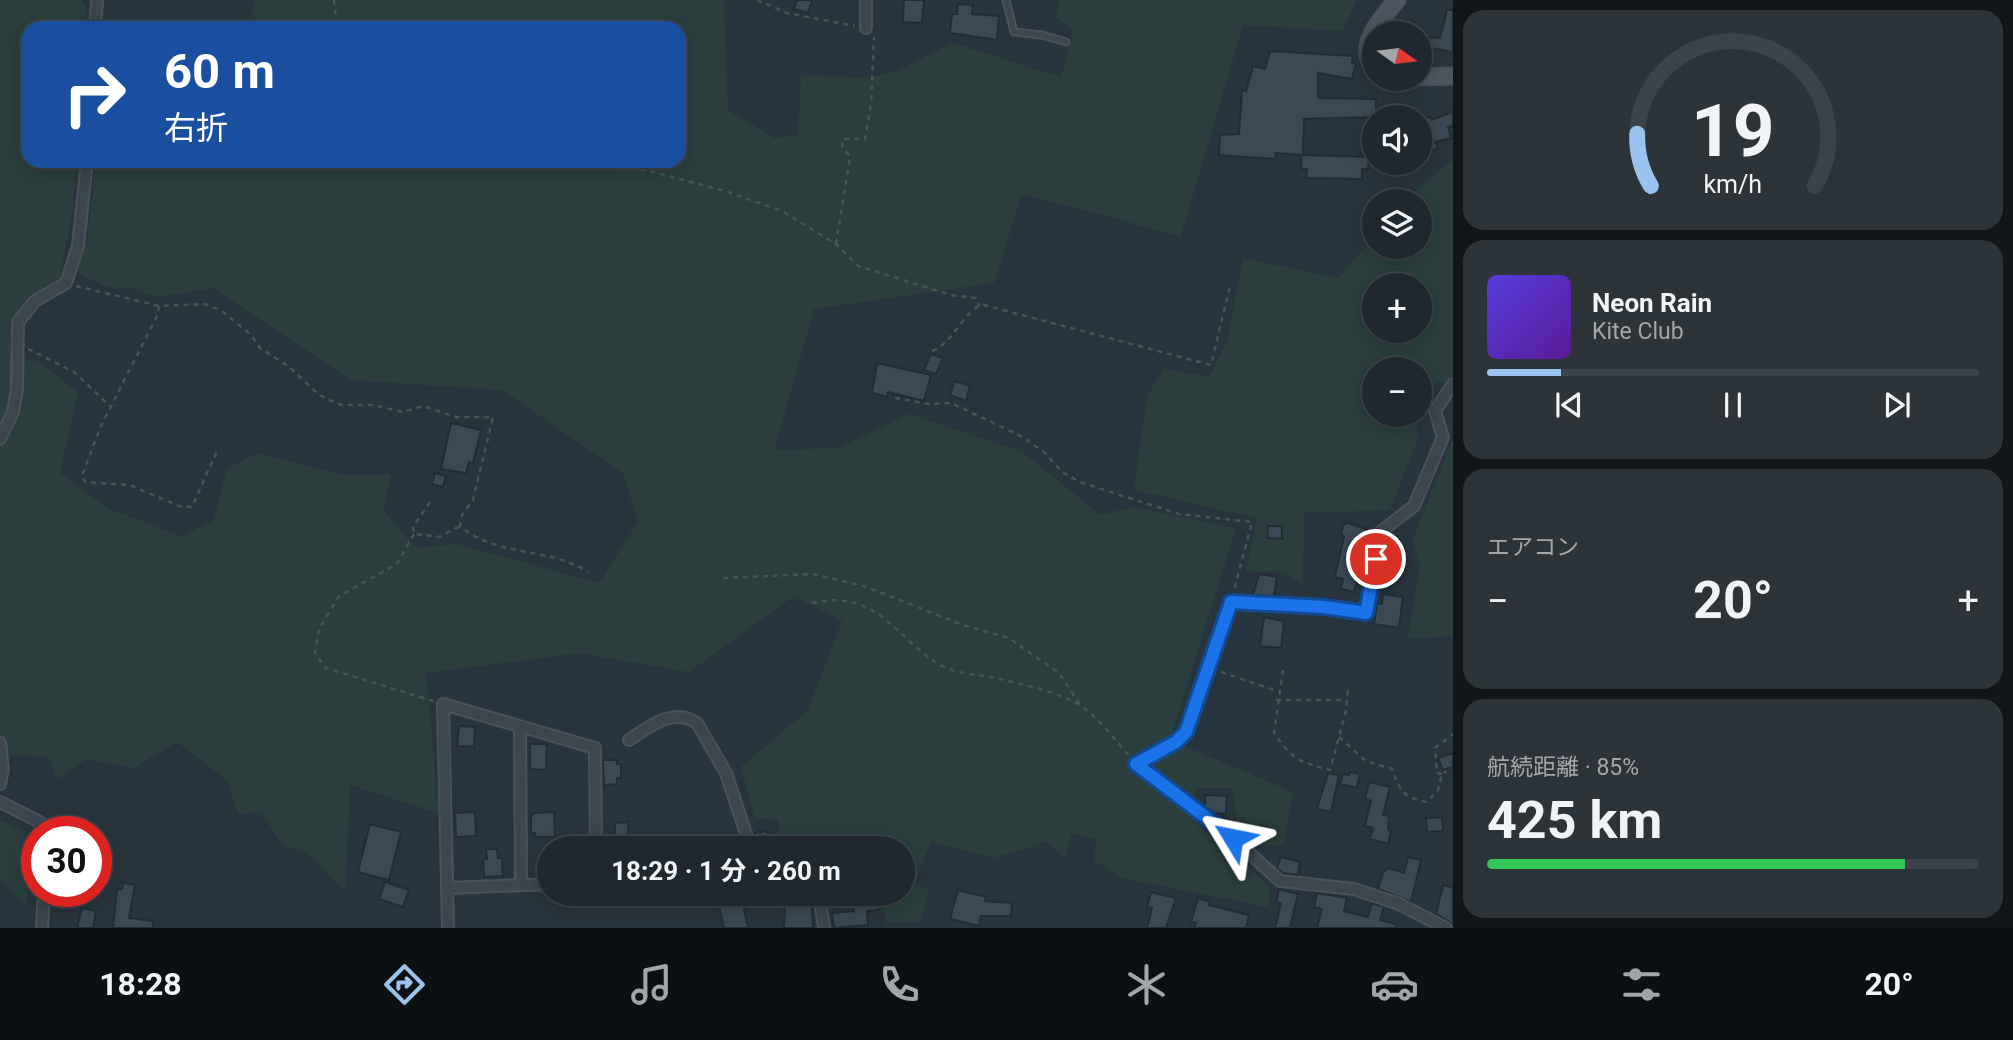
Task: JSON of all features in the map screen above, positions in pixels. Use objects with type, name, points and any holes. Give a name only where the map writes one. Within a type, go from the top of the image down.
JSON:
[{"type":"main road","points":[[1381,21],[1397,0]]},
{"type":"main road","points":[[1432,77],[1453,76]]},
{"type":"street","points":[[96,21],[97,0]]},
{"type":"street","points":[[866,0],[866,29]]},
{"type":"street","points":[[0,439],[13,412],[19,343],[15,330],[35,301],[66,284],[78,246],[86,168]]},
{"type":"street","points":[[1446,928],[1399,904],[1354,889],[1280,881],[1233,838],[1136,764],[1176,742],[1186,732],[1211,668],[1231,602],[1324,607],[1366,613],[1380,532],[1415,506],[1443,437],[1435,411],[1453,384]]},
{"type":"street","points":[[448,928],[443,704],[595,748],[596,836]]},
{"type":"street","points":[[629,740],[672,716],[690,718],[697,723],[726,773],[747,836]]},
{"type":"street","points":[[520,727],[522,884]]},
{"type":"street","points":[[0,743],[4,769],[0,784]]},
{"type":"street","points":[[0,802],[28,816]]},
{"type":"street","points":[[448,888],[537,884]]},
{"type":"street","points":[[821,906],[824,928]]},
{"type":"street","points":[[42,928],[43,907]]},
{"type":"lane","points":[[1006,0],[1014,32],[1042,35],[1066,42]]},
{"type":"path","points":[[334,0],[337,21]]},
{"type":"path","points":[[757,0],[787,13],[866,29],[876,42],[865,139],[843,139],[842,146],[850,157],[836,244]]},
{"type":"path","points":[[594,168],[646,170],[728,192],[782,211],[836,244],[858,266],[951,295],[976,298],[979,306]]},
{"type":"path","points":[[66,284],[159,306],[205,304],[222,312],[251,335],[260,348],[288,366],[319,395],[341,405],[374,405],[402,412],[423,406],[456,417],[493,417],[473,500],[462,515],[460,526]]},
{"type":"path","points":[[932,351],[946,343],[972,310],[979,306],[1212,365],[1230,286]]},
{"type":"path","points":[[159,306],[157,316],[111,407],[82,476],[85,482],[130,485],[178,506],[192,507],[217,451]]},
{"type":"path","points":[[19,343],[74,372],[111,407]]},
{"type":"path","points":[[895,398],[929,404],[951,402],[1021,436],[1044,452],[1062,472],[1080,482],[1179,514],[1252,522],[1231,602]]},
{"type":"path","points":[[429,502],[413,527],[414,534],[397,564],[339,596],[320,629],[315,653],[327,668],[443,704]]},
{"type":"path","points":[[414,534],[439,537],[460,526]]},
{"type":"path","points":[[460,526],[503,547],[561,558],[588,572]]},
{"type":"path","points":[[723,578],[813,574],[864,586],[964,625],[1009,638],[1059,673],[1081,706],[1136,764]]},
{"type":"path","points":[[812,603],[842,600],[880,614],[944,667],[962,674],[986,676],[1040,690],[1081,706]]},
{"type":"path","points":[[1211,668],[1278,691]]},
{"type":"path","points":[[1283,670],[1276,700],[1273,733],[1289,754],[1301,763],[1330,770],[1348,686]]},
{"type":"path","points":[[1276,700],[1345,700]]},
{"type":"path","points":[[1442,774],[1437,774],[1434,765],[1435,748],[1453,734]]},
{"type":"path","points":[[1339,737],[1366,761],[1392,769],[1401,792],[1414,799],[1427,802],[1438,790],[1442,774],[1446,771]]},
{"type":"green space","points":[[0,0],[81,0],[87,9],[86,21],[21,21],[21,168],[76,168],[73,209],[60,277],[31,297],[9,324],[11,357],[38,361],[78,392],[60,473],[107,508],[181,536],[214,521],[227,468],[258,453],[341,475],[391,475],[383,510],[417,548],[457,544],[599,583],[638,522],[623,473],[502,390],[351,380],[213,288],[156,297],[131,288],[107,287],[77,273],[87,240],[95,168],[686,168],[686,21],[249,21],[255,0],[724,0],[728,110],[774,138],[798,135],[801,75],[870,78],[899,70],[952,43],[1061,77],[1074,30],[1056,18],[1059,0],[1357,0],[1342,31],[1243,25],[1181,236],[1022,194],[994,283],[814,309],[774,451],[840,447],[910,414],[1023,452],[1100,515],[1133,507],[1236,528],[1165,756],[1184,746],[1293,792],[1283,844],[1262,847],[1237,825],[1233,788],[1195,788],[1192,818],[1269,886],[1269,907],[1121,878],[1094,860],[1097,838],[1071,834],[1065,859],[1046,842],[994,858],[931,842],[915,883],[915,836],[780,836],[778,820],[755,818],[741,767],[808,710],[842,621],[794,596],[689,672],[580,653],[426,673],[439,813],[350,785],[345,891],[310,855],[281,844],[261,811],[238,814],[227,780],[177,742],[134,768],[86,759],[57,779],[49,757],[17,755],[0,760]]},
{"type":"green space","points":[[1453,159],[1453,394],[1441,381],[1432,386],[1432,357],[1362,357],[1362,427],[1417,427],[1417,441],[1390,510],[1304,513],[1303,584],[1283,572],[1246,571],[1257,518],[1134,490],[1147,396],[1163,369],[1209,377],[1227,342],[1243,258],[1338,278],[1362,251],[1362,259],[1432,259],[1432,189],[1418,189]]},
{"type":"green space","points":[[1453,439],[1453,636],[1408,639],[1420,565],[1412,541]]},
{"type":"green space","points":[[0,820],[21,829],[21,900],[0,880]]},
{"type":"green space","points":[[915,883],[930,891],[920,921],[886,923],[884,906],[915,906]]},
{"type":"building","points":[[797,0],[812,0],[808,13],[794,9]]},
{"type":"building","points":[[904,0],[924,0],[922,23],[903,22]]},
{"type":"building","points":[[958,4],[973,5],[972,14],[999,16],[997,40],[950,33],[952,14],[957,14]]},
{"type":"building","points":[[1447,10],[1453,10],[1453,52],[1432,48],[1432,38],[1440,38]]},
{"type":"building","points":[[1270,51],[1353,56],[1352,63],[1356,64],[1352,79],[1318,73],[1318,98],[1376,99],[1376,105],[1362,105],[1362,117],[1304,119],[1303,155],[1276,153],[1275,159],[1219,155],[1220,135],[1239,134],[1242,90],[1246,91],[1253,66],[1265,69]]},
{"type":"building","points":[[1453,112],[1453,125],[1448,127],[1451,138],[1435,142],[1438,148],[1432,150],[1432,120]]},
{"type":"building","points":[[1301,155],[1362,157],[1362,179],[1306,178],[1307,169],[1301,169]]},
{"type":"building","points":[[931,354],[943,358],[936,374],[924,370]]},
{"type":"building","points":[[877,363],[931,375],[924,401],[888,392],[887,397],[872,393]]},
{"type":"building","points":[[955,381],[970,386],[966,401],[950,395]]},
{"type":"building","points":[[451,423],[481,430],[473,463],[469,462],[466,473],[441,469]]},
{"type":"building","points":[[435,473],[446,476],[443,487],[432,484]]},
{"type":"building","points":[[1348,523],[1372,531],[1354,592],[1341,589],[1343,579],[1335,577],[1344,536],[1341,535],[1343,525]]},
{"type":"building","points":[[1268,526],[1282,526],[1282,539],[1267,538]]},
{"type":"building","points":[[1259,574],[1277,577],[1274,596],[1253,595]]},
{"type":"building","points":[[1383,594],[1403,597],[1399,628],[1374,624],[1377,603],[1382,604]]},
{"type":"building","points":[[1264,617],[1284,621],[1281,648],[1260,646]]},
{"type":"building","points":[[459,726],[475,727],[474,747],[457,746]]},
{"type":"building","points":[[530,744],[547,744],[546,770],[530,769]]},
{"type":"building","points":[[1453,753],[1453,767],[1443,770],[1438,758]]},
{"type":"building","points":[[603,760],[617,760],[617,764],[621,764],[621,778],[617,778],[617,784],[604,785]]},
{"type":"building","points":[[1350,772],[1360,774],[1357,788],[1340,784],[1343,774],[1349,775]]},
{"type":"building","points":[[1328,773],[1339,775],[1331,812],[1317,809]]},
{"type":"building","points":[[1369,782],[1390,787],[1383,815],[1389,816],[1388,830],[1391,831],[1388,844],[1370,839],[1373,828],[1365,826],[1371,801],[1365,799]]},
{"type":"building","points":[[1205,795],[1227,796],[1226,814],[1214,813],[1205,806]]},
{"type":"building","points":[[475,812],[476,836],[456,837],[455,813]]},
{"type":"building","points":[[554,812],[555,836],[535,837],[535,833],[531,833],[531,817],[534,813]]},
{"type":"building","points":[[1442,817],[1443,831],[1427,832],[1426,818]]},
{"type":"building","points":[[628,822],[629,836],[615,836],[615,823]]},
{"type":"building","points":[[370,824],[401,832],[389,880],[358,872]]},
{"type":"building","points":[[767,831],[768,836],[755,836],[754,833]]},
{"type":"building","points":[[486,849],[497,849],[498,858],[502,858],[503,876],[484,877],[483,859],[487,859]]},
{"type":"building","points":[[1281,857],[1300,862],[1298,875],[1283,873],[1277,868]]},
{"type":"building","points":[[1408,857],[1421,860],[1411,902],[1378,889],[1383,872],[1389,868],[1404,873]]},
{"type":"building","points":[[385,882],[409,890],[403,907],[379,899]]},
{"type":"building","points":[[123,883],[135,885],[129,918],[153,921],[153,928],[113,928],[117,889],[122,889]]},
{"type":"building","points":[[1443,885],[1453,888],[1453,924],[1436,914]]},
{"type":"building","points":[[1279,889],[1298,894],[1290,928],[1275,928],[1281,903],[1276,902]]},
{"type":"building","points":[[958,890],[986,897],[985,901],[1012,903],[1011,916],[981,916],[979,926],[950,919]]},
{"type":"building","points":[[1151,892],[1176,898],[1166,928],[1147,928],[1152,908],[1147,907]]},
{"type":"building","points":[[1317,893],[1347,898],[1344,911],[1368,917],[1372,903],[1384,907],[1380,920],[1396,924],[1396,928],[1317,928],[1322,909],[1314,907]]},
{"type":"building","points":[[1198,898],[1210,902],[1209,905],[1249,915],[1246,928],[1194,928],[1196,923],[1191,922]]},
{"type":"building","points":[[719,906],[743,906],[748,928],[724,928]]},
{"type":"building","points":[[785,906],[812,906],[813,928],[784,928]]},
{"type":"building","points":[[853,906],[878,906],[878,910],[867,911],[868,925],[834,928],[832,913],[854,911]]},
{"type":"building","points":[[82,908],[96,911],[93,928],[77,928]]},
{"type":"route","points":[[1233,838],[1190,808],[1136,764],[1176,742],[1186,732],[1211,668],[1231,602],[1324,607],[1366,613],[1376,559]]}]
